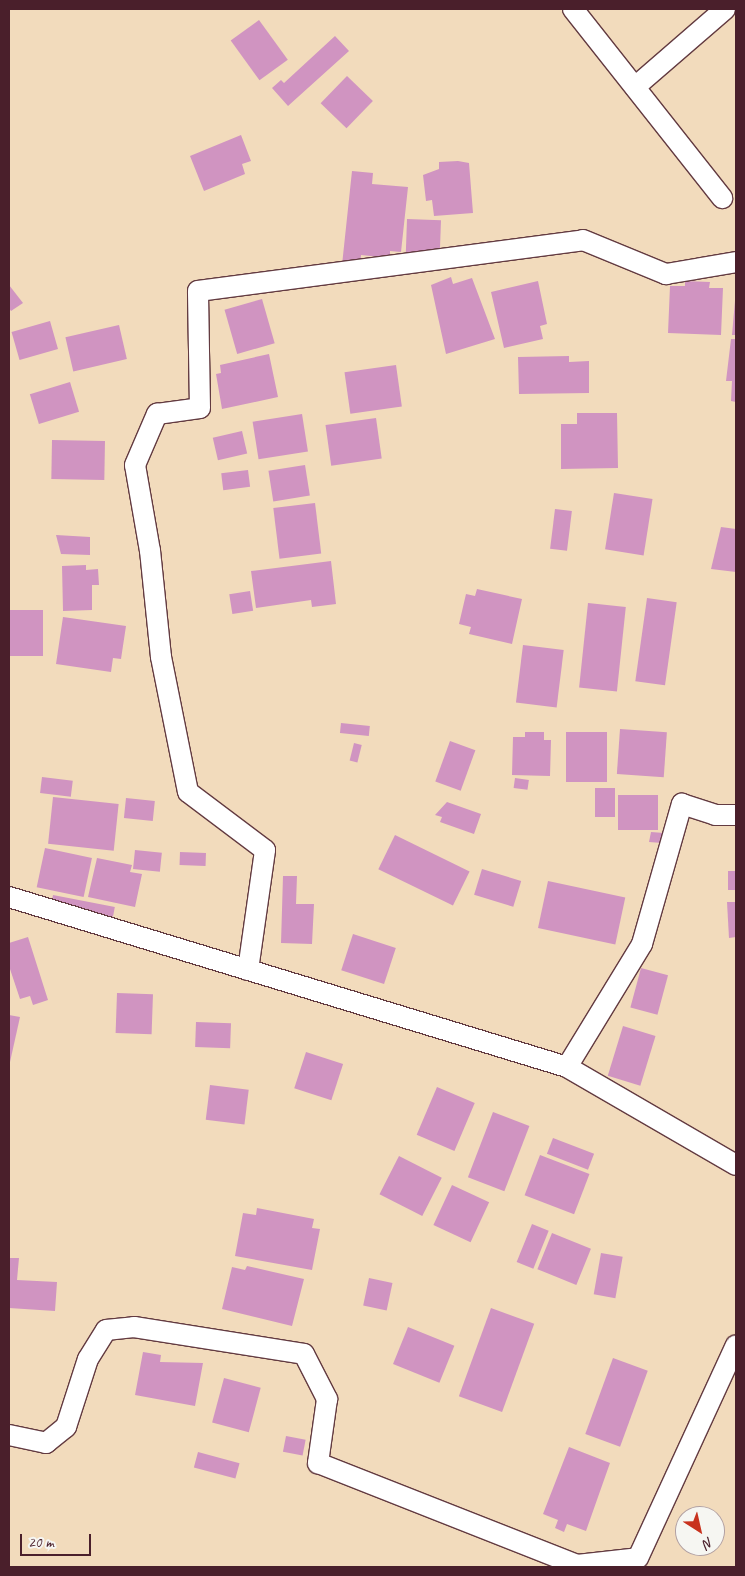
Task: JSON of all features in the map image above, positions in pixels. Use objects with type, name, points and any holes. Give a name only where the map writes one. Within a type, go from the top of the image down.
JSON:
[{"type":"street","points":[[573,9],[722,198]]},
{"type":"street","points":[[635,87],[725,9]]},
{"type":"street","points":[[248,970],[265,850],[188,792],[161,657],[150,551],[135,465],[156,414],[200,408],[198,291],[583,240],[666,274],[736,262]]},
{"type":"street","points":[[567,1067],[642,944],[682,804],[715,815],[736,815]]},
{"type":"street","points":[[9,897],[567,1067],[736,1165]]},
{"type":"street","points":[[9,1435],[46,1443],[66,1427],[88,1359],[106,1330],[134,1327],[304,1354],[327,1399],[318,1463],[577,1565],[638,1558],[736,1345]]},
{"type":"building","points":[[259,20],[288,60],[259,80],[231,41]]},
{"type":"building","points":[[335,36],[349,51],[288,106],[272,88],[281,80],[284,83]]},
{"type":"building","points":[[347,76],[373,101],[346,128],[321,103]]},
{"type":"building","points":[[241,135],[251,161],[242,164],[245,174],[204,191],[190,156]]},
{"type":"building","points":[[458,161],[469,163],[473,213],[434,216],[432,200],[426,201],[423,175],[439,169],[439,162]]},
{"type":"building","points":[[352,171],[373,173],[372,184],[408,187],[401,252],[390,251],[390,258],[361,255],[360,267],[342,265]]},
{"type":"building","points":[[407,219],[441,220],[440,254],[406,253]]},
{"type":"building","points":[[451,277],[453,284],[472,278],[495,339],[446,354],[431,285]]},
{"type":"building","points":[[538,281],[547,324],[540,326],[543,339],[504,348],[491,292]]},
{"type":"building","points":[[685,281],[710,282],[709,288],[723,288],[721,335],[668,333],[670,286],[685,286]]},
{"type":"building","points":[[9,285],[23,303],[11,311],[9,308]]},
{"type":"building","points":[[736,289],[736,335],[732,335]]},
{"type":"building","points":[[262,299],[275,343],[237,354],[225,310]]},
{"type":"building","points":[[50,321],[58,349],[20,360],[12,332]]},
{"type":"building","points":[[119,325],[127,359],[73,371],[65,337]]},
{"type":"building","points":[[731,339],[736,339],[736,402],[731,401],[732,381],[726,381]]},
{"type":"building","points":[[269,354],[278,397],[222,409],[216,374],[221,373],[220,365]]},
{"type":"building","points":[[569,356],[569,362],[589,361],[589,393],[519,394],[518,357]]},
{"type":"building","points":[[396,365],[402,407],[350,414],[345,372]]},
{"type":"building","points":[[70,382],[79,412],[39,424],[30,394]]},
{"type":"building","points":[[577,413],[617,413],[618,468],[561,469],[561,424],[577,424]]},
{"type":"building","points":[[302,414],[308,452],[259,459],[253,422]]},
{"type":"building","points":[[376,418],[382,459],[331,466],[325,425]]},
{"type":"building","points":[[242,431],[247,453],[218,460],[213,438]]},
{"type":"building","points":[[52,440],[105,441],[104,480],[51,479]]},
{"type":"building","points":[[305,465],[310,496],[273,501],[268,471]]},
{"type":"building","points":[[248,470],[250,487],[223,490],[221,473]]},
{"type":"building","points":[[614,493],[653,499],[644,555],[605,549]]},
{"type":"building","points":[[315,503],[321,554],[280,559],[273,508]]},
{"type":"building","points":[[555,509],[572,511],[567,551],[550,549]]},
{"type":"building","points":[[721,527],[736,529],[736,572],[711,569]]},
{"type":"building","points":[[56,535],[90,537],[90,555],[61,554]]},
{"type":"building","points":[[331,561],[336,604],[312,607],[311,600],[256,608],[251,571]]},
{"type":"building","points":[[86,565],[86,570],[98,569],[99,585],[92,585],[92,610],[63,611],[62,566]]},
{"type":"building","points":[[477,589],[522,599],[512,644],[469,634],[471,627],[459,624],[466,594],[475,596]]},
{"type":"building","points":[[250,591],[253,611],[232,614],[229,594]]},
{"type":"building","points":[[647,598],[677,602],[665,685],[635,681]]},
{"type":"building","points":[[588,603],[626,607],[617,692],[579,688]]},
{"type":"building","points":[[9,610],[43,610],[43,656],[9,656]]},
{"type":"building","points":[[63,617],[126,626],[121,659],[113,658],[111,672],[56,664]]},
{"type":"building","points":[[523,645],[564,650],[557,708],[516,703]]},
{"type":"building","points":[[341,723],[370,726],[369,736],[340,733]]},
{"type":"building","points":[[620,729],[667,732],[664,777],[617,774]]},
{"type":"building","points":[[525,732],[544,732],[544,740],[551,740],[550,776],[512,775],[513,737],[525,737]]},
{"type":"building","points":[[566,732],[607,732],[607,782],[566,782]]},
{"type":"building","points":[[450,741],[475,750],[461,791],[435,781]]},
{"type":"building","points":[[354,743],[362,745],[357,762],[350,760]]},
{"type":"building","points":[[42,777],[73,781],[71,797],[40,793]]},
{"type":"building","points":[[515,778],[529,780],[527,790],[514,788]]},
{"type":"building","points":[[595,788],[615,788],[615,817],[595,817]]},
{"type":"building","points":[[618,795],[658,795],[658,830],[618,830]]},
{"type":"building","points":[[53,797],[119,804],[114,851],[48,844]]},
{"type":"building","points":[[126,798],[155,801],[153,821],[124,818]]},
{"type":"building","points":[[447,802],[481,814],[474,834],[440,822],[442,817],[435,815]]},
{"type":"building","points":[[651,832],[664,833],[662,843],[649,842]]},
{"type":"building","points":[[395,835],[470,871],[453,906],[378,869]]},
{"type":"building","points":[[45,848],[92,858],[84,897],[37,887]]},
{"type":"building","points":[[135,850],[162,853],[160,872],[133,869]]},
{"type":"building","points":[[180,852],[206,853],[206,866],[180,865]]},
{"type":"building","points":[[97,858],[132,865],[130,872],[142,874],[135,907],[88,897]]},
{"type":"building","points":[[482,869],[521,881],[513,907],[474,895]]},
{"type":"building","points":[[728,871],[736,871],[736,890],[728,890]]},
{"type":"building","points":[[283,876],[297,876],[296,904],[314,904],[312,944],[281,943]]},
{"type":"building","points":[[548,881],[625,897],[615,944],[538,928]]},
{"type":"building","points":[[53,895],[115,907],[113,917],[51,905]]},
{"type":"building","points":[[727,902],[736,902],[736,937],[729,938]]},
{"type":"building","points":[[353,934],[396,948],[384,984],[341,970]]},
{"type":"building","points":[[28,937],[48,1000],[33,1005],[30,996],[20,999],[9,966],[9,943]]},
{"type":"building","points":[[641,968],[668,975],[657,1015],[630,1008]]},
{"type":"building","points":[[117,993],[153,994],[152,1034],[116,1033]]},
{"type":"building","points":[[9,1015],[20,1017],[10,1062],[9,1062]]},
{"type":"building","points":[[196,1022],[231,1023],[230,1048],[195,1047]]},
{"type":"building","points":[[623,1026],[656,1036],[640,1086],[608,1076]]},
{"type":"building","points":[[306,1052],[343,1064],[331,1100],[294,1088]]},
{"type":"building","points":[[210,1085],[249,1090],[244,1124],[206,1120]]},
{"type":"building","points":[[437,1087],[475,1103],[454,1151],[417,1135]]},
{"type":"building","points":[[493,1112],[529,1126],[504,1191],[468,1177]]},
{"type":"building","points":[[553,1138],[594,1154],[588,1170],[547,1154]]},
{"type":"building","points":[[540,1155],[589,1174],[574,1214],[525,1195]]},
{"type":"building","points":[[399,1156],[442,1178],[422,1216],[379,1194]]},
{"type":"building","points":[[452,1185],[489,1202],[471,1242],[433,1225]]},
{"type":"building","points":[[257,1208],[314,1219],[312,1228],[320,1229],[312,1270],[235,1256],[243,1213],[256,1215]]},
{"type":"building","points":[[532,1224],[549,1231],[533,1269],[517,1262]]},
{"type":"building","points":[[552,1233],[591,1249],[576,1285],[537,1269]]},
{"type":"building","points":[[601,1253],[623,1257],[615,1298],[594,1294]]},
{"type":"building","points":[[9,1258],[19,1258],[17,1280],[57,1282],[55,1311],[9,1308]]},
{"type":"building","points":[[247,1266],[304,1279],[292,1326],[222,1309],[232,1267],[245,1270]]},
{"type":"building","points":[[369,1278],[392,1283],[387,1310],[363,1305]]},
{"type":"building","points":[[491,1308],[534,1324],[502,1412],[459,1396]]},
{"type":"building","points":[[408,1327],[454,1346],[439,1383],[393,1364]]},
{"type":"building","points":[[143,1352],[161,1355],[160,1362],[203,1363],[195,1406],[135,1395]]},
{"type":"building","points":[[613,1358],[648,1371],[620,1447],[585,1434]]},
{"type":"building","points":[[224,1378],[261,1388],[249,1432],[212,1422]]},
{"type":"building","points":[[286,1436],[306,1440],[303,1456],[283,1452]]},
{"type":"building","points":[[569,1447],[610,1463],[586,1531],[567,1524],[564,1532],[555,1528],[558,1520],[543,1514]]},
{"type":"building","points":[[198,1452],[240,1463],[235,1479],[194,1467]]}]
